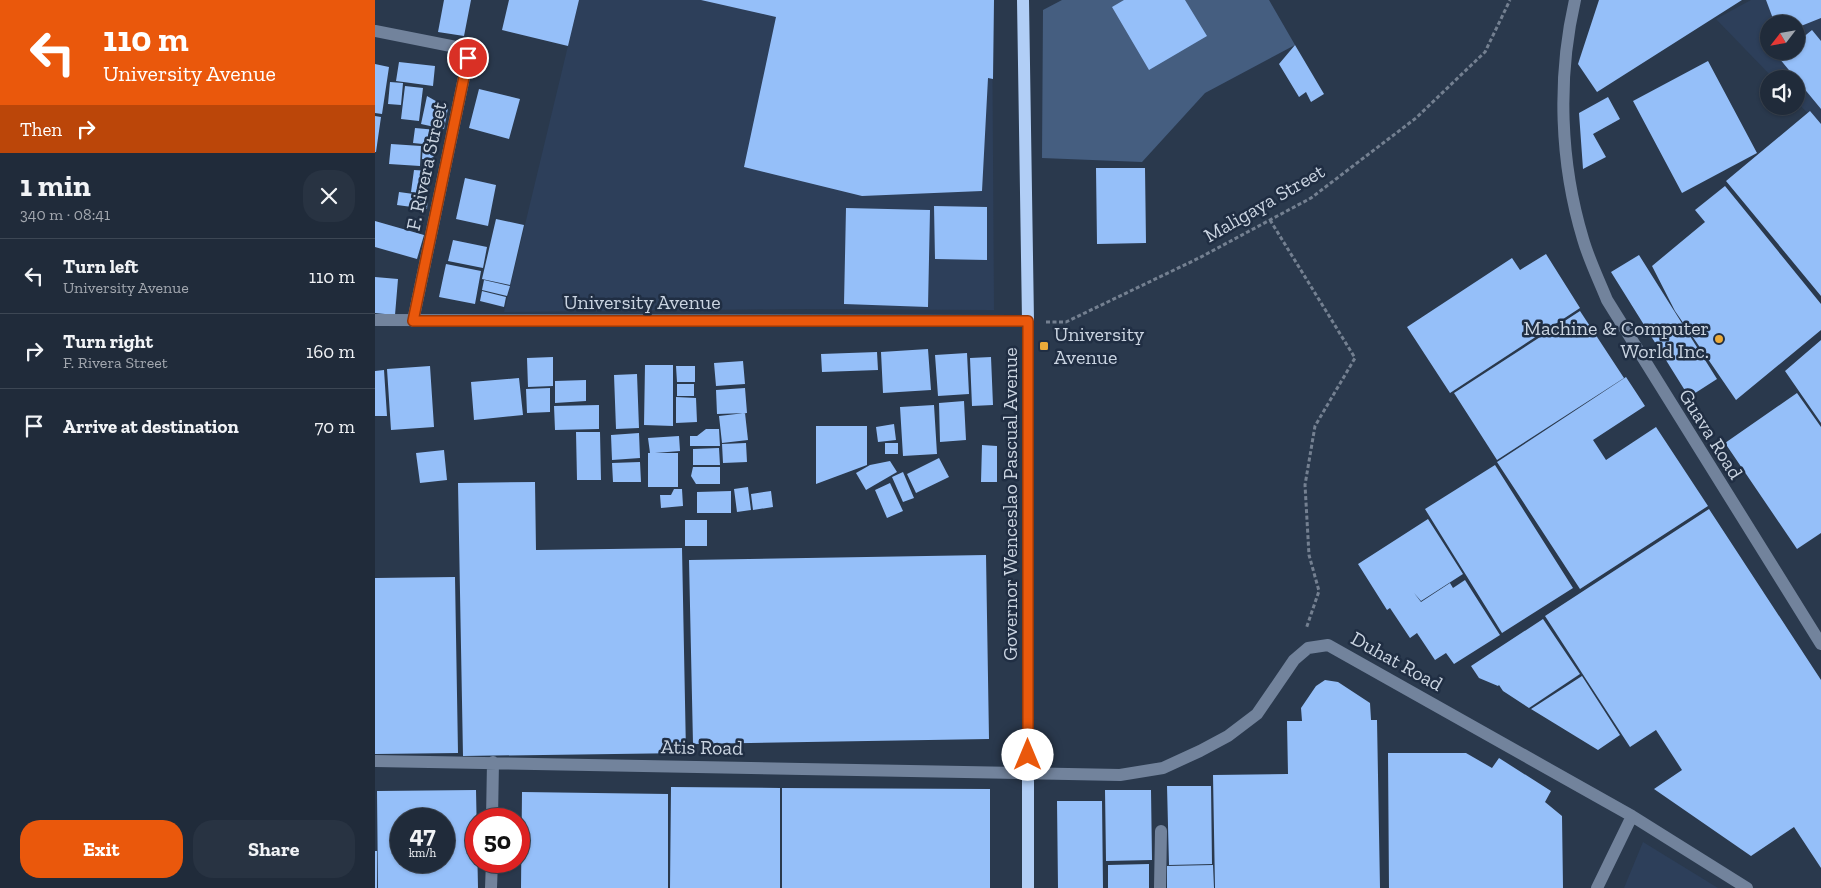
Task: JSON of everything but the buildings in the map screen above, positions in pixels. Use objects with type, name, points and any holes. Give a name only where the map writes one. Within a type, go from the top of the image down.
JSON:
[{"type":"main road","name":"Governor Wenceslao Pascual Avenue","points":[[1023,0],[1029,395],[1028,888]]},
{"type":"street","name":"Guava Road","points":[[1575,0],[1570,23],[1563,89],[1567,165],[1583,240],[1607,300],[1821,644]]},
{"type":"street","name":"F. Rivera Street","points":[[375,31],[461,48],[466,51],[468,58],[413,321]]},
{"type":"street","name":"University Avenue","points":[[375,320],[1028,321]]},
{"type":"street","name":"Duhat Road","points":[[1028,772],[1119,774],[1163,768],[1228,736],[1257,714],[1294,660],[1308,648],[1328,645],[1633,816],[1747,888]]},
{"type":"street","name":"Atis Road","points":[[375,761],[1028,772]]},
{"type":"street","points":[[492,808],[493,762]]},
{"type":"street","points":[[1597,888],[1633,816]]},
{"type":"street","points":[[1161,831],[1161,888]]},
{"type":"street","points":[[491,888],[492,873]]},
{"type":"path","name":"Maligaya Street","points":[[1028,321],[1066,322],[1199,258],[1311,198],[1416,118],[1485,52],[1510,0]]},
{"type":"path","points":[[1270,220],[1355,358],[1315,426],[1305,485],[1309,555],[1319,591],[1294,660]]},
{"type":"shaded area","points":[[579,0],[992,0],[994,310],[799,309],[504,312]]},
{"type":"shaded area","points":[[1062,0],[1269,0],[1295,45],[1205,93],[1142,162],[1042,158],[1043,10]]},
{"type":"shaded area","points":[[1751,0],[1821,0],[1821,127],[1805,110],[1805,70],[1765,70],[1716,19]]},
{"type":"shaded area","points":[[1643,842],[1718,888],[1624,888]]},
{"type":"place","name":"Machine & Computer World Inc.","points":[[1719,339]]},
{"type":"place","name":"University Avenue","points":[[1044,346]]},
{"type":"route","points":[[468,58],[413,321],[1028,321],[1028,755]]}]
